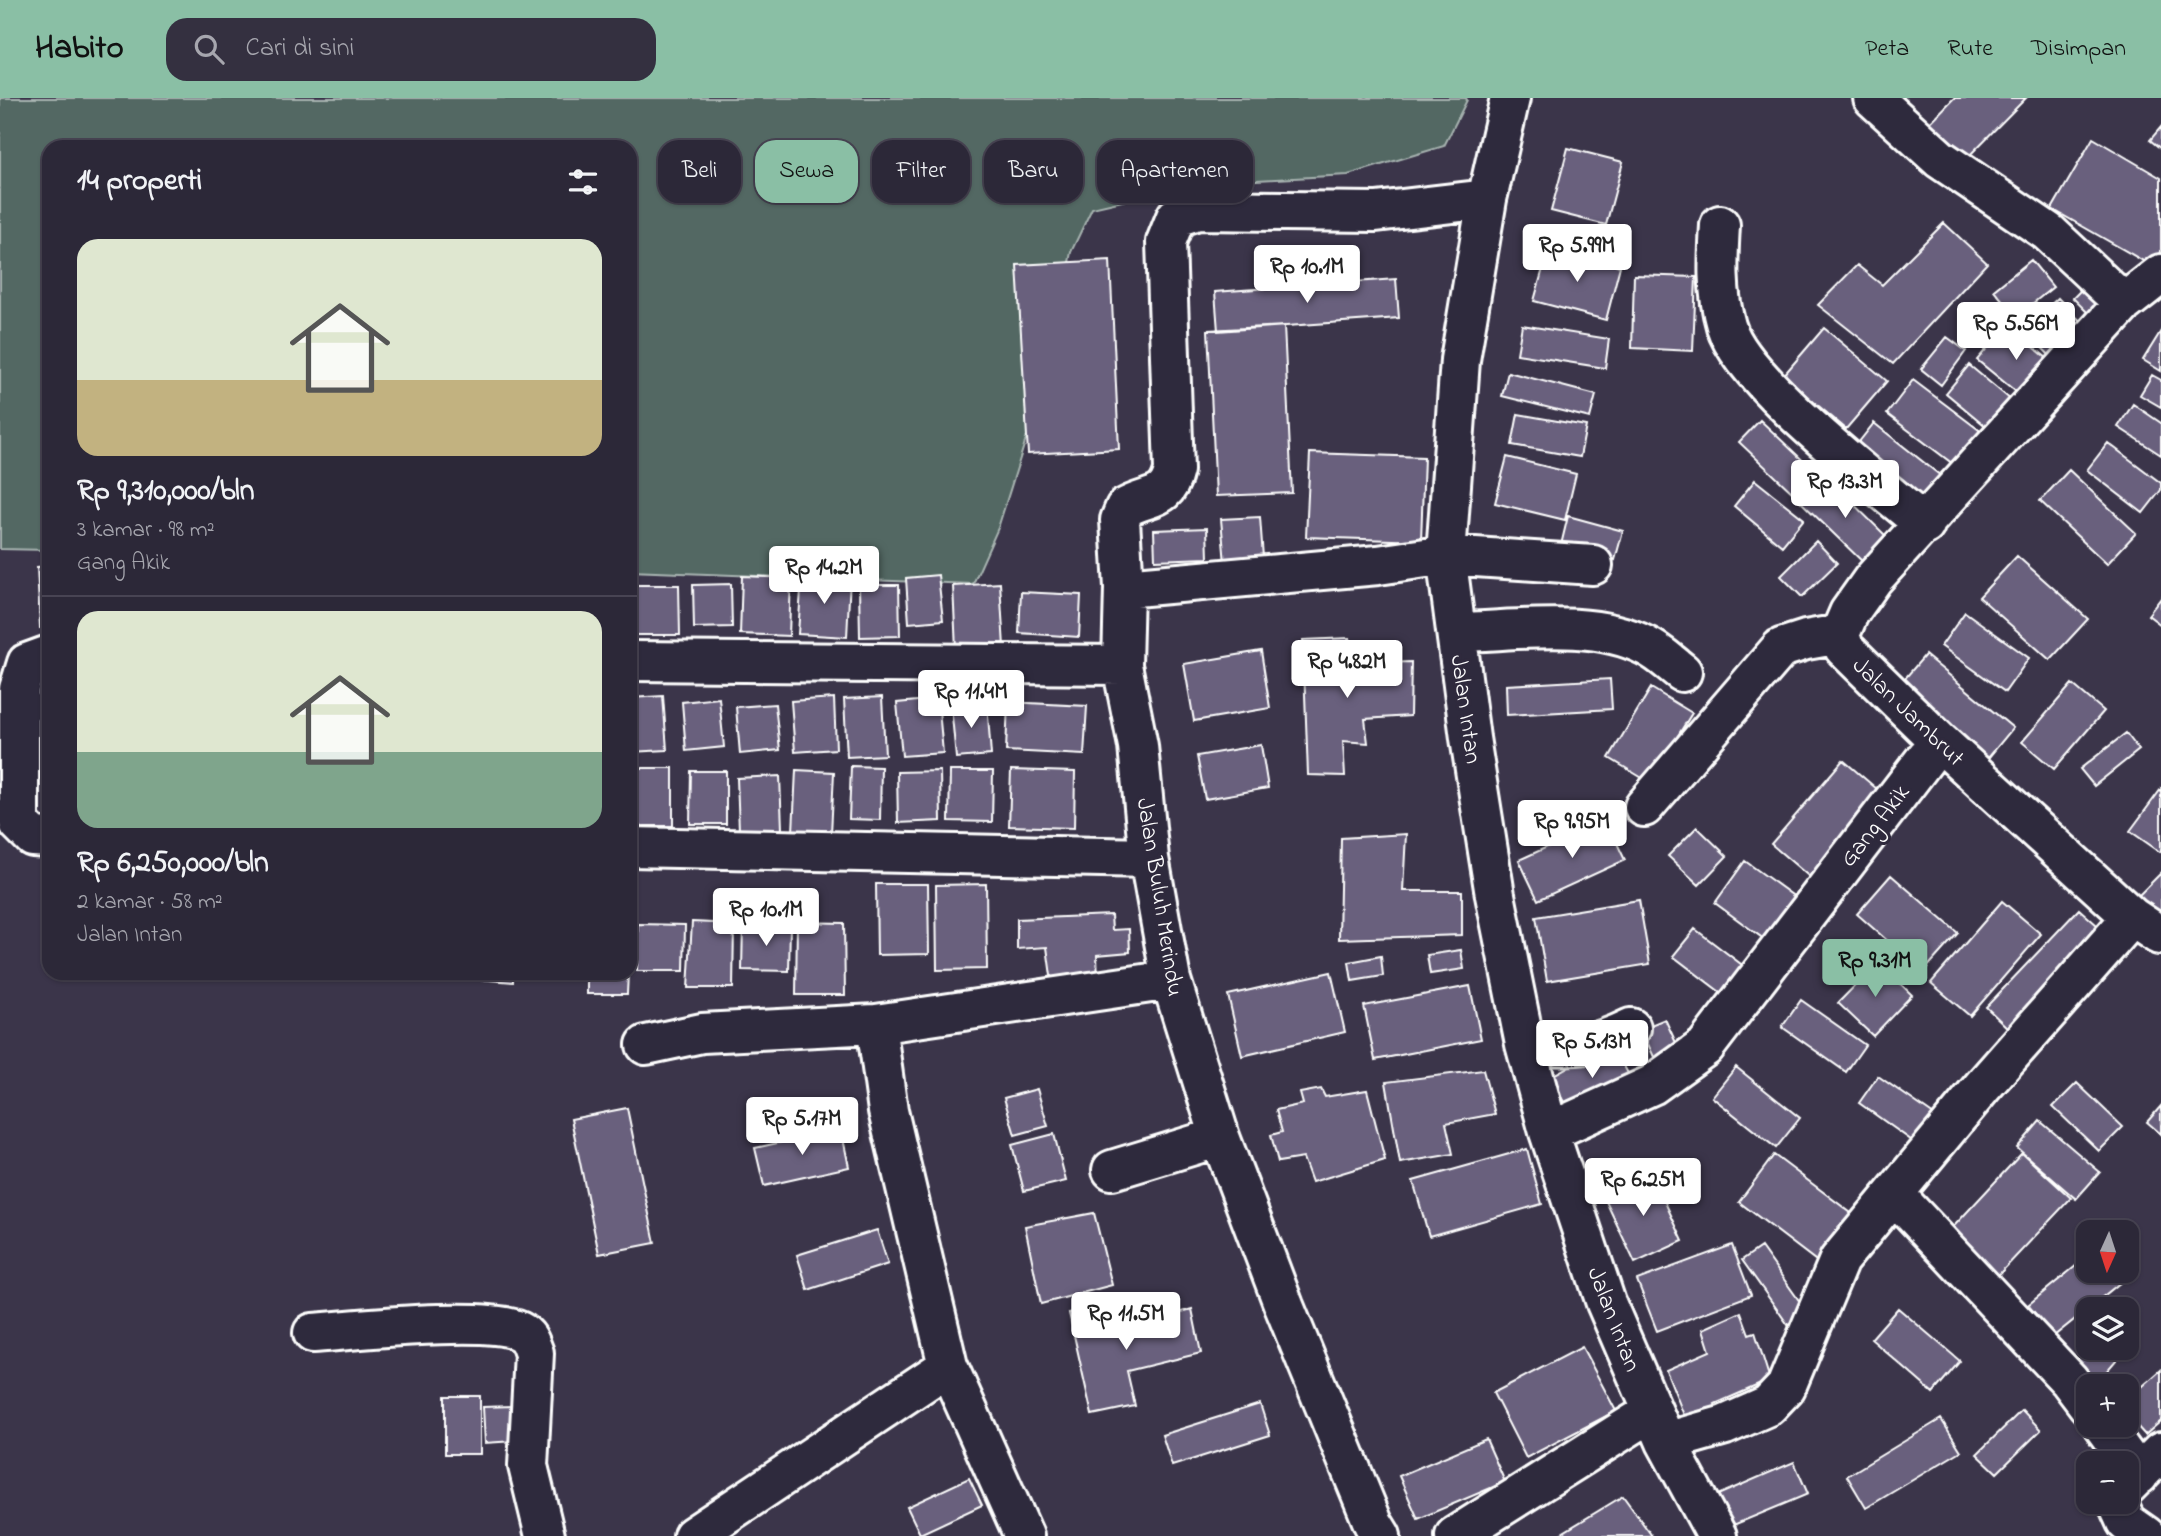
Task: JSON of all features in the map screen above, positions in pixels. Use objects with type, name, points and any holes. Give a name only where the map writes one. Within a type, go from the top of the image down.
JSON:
[{"type":"street","name":"Jalan Intan","points":[[1510,98],[1487,200],[1460,360],[1446,555],[1457,632],[1495,895],[1525,1044],[1549,1132],[1606,1303],[1659,1427],[1717,1536]]},
{"type":"street","points":[[1872,98],[1940,159],[2048,232],[2124,303]]},
{"type":"street","name":"Jalan Buluh Merindu","points":[[1381,1536],[1373,1523],[1284,1306],[1220,1137],[1171,980],[1149,858],[1138,746],[1122,665],[1124,588],[1120,520],[1125,508],[1163,494],[1171,486],[1174,470],[1166,242],[1176,217],[1198,210],[1376,212],[1487,200]]},
{"type":"street","points":[[1720,225],[1717,276],[1726,327],[1744,358],[1791,408],[1925,525]]},
{"type":"street","name":"Jalan Jambrut","points":[[2153,930],[1939,741],[1844,648],[1840,635],[1849,613],[1872,579],[1925,525],[2124,303],[2161,274]]},
{"type":"street","points":[[1124,588],[1378,565],[1446,555],[1593,565]]},
{"type":"street","points":[[1457,632],[1563,630],[1620,636],[1648,647],[1682,672]]},
{"type":"street","points":[[1644,807],[1781,648],[1805,640],[1840,635]]},
{"type":"street","points":[[42,658],[27,663],[19,689],[19,823],[33,837],[42,838]]},
{"type":"street","points":[[637,661],[1122,665]]},
{"type":"street","name":"Gang Akik","points":[[1549,1132],[1652,1085],[1705,1047],[1939,741]]},
{"type":"street","points":[[637,847],[1149,858]]},
{"type":"street","points":[[1455,1536],[1659,1427],[1725,1425],[1768,1406],[1786,1387],[1839,1260],[1983,1086],[2153,930]]},
{"type":"street","points":[[646,1045],[702,1033],[876,1024],[1171,980]]},
{"type":"street","points":[[876,1024],[888,1111],[948,1366],[1024,1536]]},
{"type":"street","points":[[1525,1044],[1586,1046],[1598,1044],[1631,1028]]},
{"type":"street","points":[[1112,1170],[1220,1137]]},
{"type":"street","points":[[1895,1195],[2076,1389]]},
{"type":"street","points":[[313,1333],[485,1324],[518,1330],[528,1338],[534,1353],[528,1466],[545,1536]]},
{"type":"street","points":[[693,1536],[948,1366]]},
{"type":"street","points":[[2127,1514],[2126,1522],[2146,1536]]},
{"type":"green space","points":[[0,98],[1467,100],[1444,146],[1348,175],[1253,180],[1253,140],[1097,140],[1097,203],[1114,203],[1092,208],[1071,252],[1049,366],[998,528],[973,584],[637,571],[637,140],[42,140],[42,550],[0,549]]},
{"type":"building","points":[[1954,98],[2026,98],[1960,165],[1923,130]]},
{"type":"building","points":[[2161,127],[2161,149],[2150,140]]},
{"type":"building","points":[[2093,138],[2161,178],[2161,254],[2154,267],[2052,209]]},
{"type":"building","points":[[1568,148],[1623,162],[1606,225],[1551,211]]},
{"type":"building","points":[[1944,223],[1987,263],[1893,364],[1818,305],[1857,265],[1882,285]]},
{"type":"building","points":[[1549,247],[1620,266],[1606,320],[1534,301]]},
{"type":"building","points":[[1110,260],[1119,449],[1028,454],[1017,265]]},
{"type":"building","points":[[2031,260],[2053,287],[2016,317],[1994,290]]},
{"type":"building","points":[[1634,275],[1696,277],[1693,351],[1632,348]]},
{"type":"building","points":[[2093,278],[2113,297],[2092,317],[2073,298]]},
{"type":"building","points":[[1396,279],[1399,318],[1218,331],[1215,292]]},
{"type":"building","points":[[2058,298],[2089,330],[2055,361],[2024,329]]},
{"type":"building","points":[[1522,325],[1609,339],[1605,368],[1517,354]]},
{"type":"building","points":[[2007,325],[2054,364],[2025,399],[1977,360]]},
{"type":"building","points":[[1284,326],[1292,493],[1216,496],[1208,330]]},
{"type":"building","points":[[1824,328],[1887,381],[1846,429],[1783,376]]},
{"type":"building","points":[[2161,331],[2161,371],[2143,360]]},
{"type":"building","points":[[1947,337],[1966,351],[1941,385],[1921,369]]},
{"type":"building","points":[[1969,365],[2017,405],[1993,432],[1946,393]]},
{"type":"building","points":[[1508,372],[1596,395],[1590,418],[1502,396]]},
{"type":"building","points":[[2152,375],[2161,380],[2161,407],[2140,395]]},
{"type":"building","points":[[1913,380],[1991,439],[1965,473],[1887,414]]},
{"type":"building","points":[[2133,404],[2161,423],[2161,455],[2118,427]]},
{"type":"building","points":[[1518,414],[1586,426],[1580,457],[1512,445]]},
{"type":"building","points":[[1760,420],[1814,471],[1793,493],[1739,442]]},
{"type":"building","points":[[1874,423],[1951,484],[1929,512],[1851,452]]},
{"type":"building","points":[[2108,443],[2161,483],[2161,490],[2143,513],[2087,470]]},
{"type":"building","points":[[1310,453],[1424,457],[1421,541],[1306,537]]},
{"type":"building","points":[[1507,457],[1576,474],[1565,520],[1495,503]]},
{"type":"building","points":[[2069,470],[2136,533],[2107,564],[2040,501]]},
{"type":"building","points":[[1823,474],[1891,541],[1867,566],[1798,499]]},
{"type":"building","points":[[1755,480],[1804,519],[1782,546],[1734,506]]},
{"type":"building","points":[[1568,516],[1623,531],[1615,560],[1561,545]]},
{"type":"building","points":[[1260,517],[1264,571],[1226,574],[1221,519]]},
{"type":"building","points":[[1207,528],[1208,558],[1155,560],[1154,530]]},
{"type":"building","points":[[1816,541],[1837,563],[1802,597],[1781,576]]},
{"type":"building","points":[[2017,556],[2088,619],[2050,660],[1979,597]]},
{"type":"building","points":[[37,567],[42,567],[42,628],[40,628]]},
{"type":"building","points":[[802,575],[850,578],[847,637],[798,634]]},
{"type":"building","points":[[938,575],[943,620],[909,623],[906,578]]},
{"type":"building","points":[[742,576],[791,578],[789,636],[740,634]]},
{"type":"building","points":[[1000,583],[1004,647],[956,649],[953,586]]},
{"type":"building","points":[[731,584],[732,627],[694,628],[693,585]]},
{"type":"building","points":[[637,585],[679,585],[680,635],[637,635]]},
{"type":"building","points":[[859,585],[899,585],[900,636],[860,637]]},
{"type":"building","points":[[1021,592],[1081,595],[1079,637],[1019,633]]},
{"type":"building","points":[[2161,598],[2161,625],[2148,615]]},
{"type":"building","points":[[1965,612],[2029,658],[2005,692],[1941,646]]},
{"type":"building","points":[[1350,638],[1356,664],[1411,662],[1410,716],[1365,719],[1368,743],[1343,741],[1345,776],[1308,775],[1303,640]]},
{"type":"building","points":[[1261,651],[1270,708],[1194,721],[1184,664]]},
{"type":"building","points":[[1925,655],[2013,728],[1984,763],[1895,690]]},
{"type":"building","points":[[1610,679],[1612,709],[1507,715],[1506,685]]},
{"type":"building","points":[[2072,684],[2104,711],[2054,769],[2022,742]]},
{"type":"building","points":[[1651,688],[1692,713],[1649,782],[1609,758]]},
{"type":"building","points":[[663,696],[667,750],[637,752],[637,698]]},
{"type":"building","points":[[882,697],[885,755],[847,757],[844,699]]},
{"type":"building","points":[[719,698],[724,747],[686,751],[682,702]]},
{"type":"building","points":[[834,698],[836,749],[795,752],[791,701]]},
{"type":"building","points":[[938,699],[943,753],[902,756],[897,703]]},
{"type":"building","points":[[987,702],[991,755],[956,758],[951,705]]},
{"type":"building","points":[[1008,702],[1087,706],[1084,755],[1006,751]]},
{"type":"building","points":[[775,704],[780,750],[740,754],[736,707]]},
{"type":"building","points":[[2126,733],[2139,750],[2094,786],[2080,769]]},
{"type":"building","points":[[1261,745],[1268,788],[1205,799],[1197,756]]},
{"type":"building","points":[[1843,760],[1884,795],[1812,879],[1771,844]]},
{"type":"building","points":[[851,766],[881,767],[880,820],[849,819]]},
{"type":"building","points":[[637,768],[673,768],[673,826],[637,826]]},
{"type":"building","points":[[796,770],[834,772],[831,834],[793,832]]},
{"type":"building","points":[[1011,770],[1075,772],[1074,828],[1009,826]]},
{"type":"building","points":[[691,771],[726,771],[726,824],[690,824]]},
{"type":"building","points":[[940,771],[941,821],[898,823],[897,772]]},
{"type":"building","points":[[950,771],[993,771],[992,822],[949,821]]},
{"type":"building","points":[[780,776],[782,829],[739,830],[737,778]]},
{"type":"building","points":[[2161,789],[2161,851],[2160,852],[2130,831]]},
{"type":"building","points":[[1606,820],[1625,860],[1538,900],[1519,860]]},
{"type":"building","points":[[1697,827],[1727,856],[1699,885],[1668,856]]},
{"type":"building","points":[[1406,834],[1403,891],[1462,891],[1462,935],[1339,939],[1341,838]]},
{"type":"building","points":[[1745,861],[1803,903],[1772,945],[1715,903]]},
{"type":"building","points":[[2161,873],[2161,917],[2133,901]]},
{"type":"building","points":[[1891,875],[1958,933],[1923,972],[1857,914]]},
{"type":"building","points":[[876,884],[928,884],[929,954],[877,955]]},
{"type":"building","points":[[986,884],[987,969],[937,970],[936,885]]},
{"type":"building","points":[[1639,900],[1650,964],[1547,981],[1536,917]]},
{"type":"building","points":[[2002,901],[2041,934],[1970,1016],[1931,983]]},
{"type":"building","points":[[2079,909],[2106,933],[2012,1032],[1986,1007]]},
{"type":"building","points":[[1111,915],[1112,930],[1129,929],[1130,952],[1097,955],[1098,979],[1052,983],[1047,947],[1017,949],[1017,919]]},
{"type":"building","points":[[692,922],[734,924],[733,988],[688,988]]},
{"type":"building","points":[[797,922],[844,923],[845,995],[796,995]]},
{"type":"building","points":[[638,924],[685,925],[684,971],[637,971]]},
{"type":"building","points":[[743,924],[790,925],[789,971],[742,970]]},
{"type":"building","points":[[1695,929],[1754,974],[1732,1001],[1673,956]]},
{"type":"building","points":[[1461,950],[1464,969],[1430,974],[1427,955]]},
{"type":"building","points":[[1381,956],[1383,976],[1352,981],[1349,962]]},
{"type":"building","points":[[1878,962],[1912,995],[1873,1036],[1838,1003]]},
{"type":"building","points":[[1331,972],[1345,1032],[1242,1056],[1228,995]]},
{"type":"building","points":[[587,980],[628,980],[627,994],[587,994]]},
{"type":"building","points":[[1470,986],[1481,1039],[1375,1060],[1364,1006]]},
{"type":"building","points":[[1801,1000],[1865,1045],[1846,1072],[1782,1027]]},
{"type":"building","points":[[1665,1019],[1684,1060],[1660,1070],[1641,1029]]},
{"type":"building","points":[[1611,1043],[1634,1084],[1573,1118],[1550,1077]]},
{"type":"building","points":[[1736,1067],[1800,1118],[1776,1148],[1712,1097]]},
{"type":"building","points":[[1483,1070],[1495,1114],[1446,1123],[1453,1154],[1400,1163],[1386,1082]]},
{"type":"building","points":[[1878,1076],[1944,1122],[1925,1150],[1859,1103]]},
{"type":"building","points":[[2077,1083],[2123,1127],[2099,1151],[2053,1107]]},
{"type":"building","points":[[1037,1089],[1048,1126],[1015,1135],[1004,1098]]},
{"type":"building","points":[[1321,1089],[1325,1097],[1367,1090],[1385,1160],[1312,1182],[1303,1158],[1278,1162],[1271,1135],[1282,1132],[1276,1110],[1303,1104],[1300,1093]]},
{"type":"building","points":[[2161,1106],[2161,1134],[2147,1122]]},
{"type":"building","points":[[627,1108],[655,1243],[599,1254],[571,1119]]},
{"type":"building","points":[[2040,1121],[2100,1172],[2076,1199],[2017,1148]]},
{"type":"building","points":[[841,1129],[849,1167],[764,1186],[755,1148]]},
{"type":"building","points":[[1054,1134],[1066,1181],[1024,1191],[1012,1145]]},
{"type":"building","points":[[1527,1149],[1542,1204],[1429,1236],[1413,1181]]},
{"type":"building","points":[[2022,1153],[2071,1198],[1989,1285],[1941,1240]]},
{"type":"building","points":[[1774,1155],[1855,1216],[1819,1263],[1739,1202]]},
{"type":"building","points":[[1651,1172],[1683,1241],[1635,1263],[1603,1195]]},
{"type":"building","points":[[1094,1213],[1112,1285],[1041,1304],[1025,1226]]},
{"type":"building","points":[[877,1230],[888,1264],[808,1290],[797,1255]]},
{"type":"building","points":[[1732,1245],[1751,1295],[1657,1331],[1637,1280]]},
{"type":"building","points":[[1761,1247],[1810,1316],[1791,1329],[1742,1260]]},
{"type":"building","points":[[2076,1266],[2076,1283],[2120,1283],[2102,1297],[2076,1297],[2076,1318],[2054,1336],[2028,1305]]},
{"type":"building","points":[[1107,1304],[1113,1331],[1192,1309],[1201,1353],[1127,1371],[1135,1406],[1092,1415],[1069,1313]]},
{"type":"building","points":[[1898,1308],[1960,1361],[1933,1393],[1871,1339]]},
{"type":"building","points":[[1741,1312],[1749,1334],[1755,1332],[1770,1380],[1715,1404],[1722,1418],[1691,1433],[1666,1370],[1710,1351],[1703,1329]]},
{"type":"building","points":[[1582,1347],[1616,1411],[1526,1458],[1493,1393]]},
{"type":"building","points":[[2077,1360],[2116,1360],[2104,1374],[2076,1376],[2067,1371]]},
{"type":"building","points":[[2161,1370],[2161,1421],[2145,1435],[2139,1428],[2139,1389]]},
{"type":"building","points":[[445,1396],[480,1396],[480,1454],[445,1454]]},
{"type":"building","points":[[1260,1404],[1270,1435],[1172,1466],[1162,1435]]},
{"type":"building","points":[[512,1406],[514,1441],[485,1443],[483,1407]]},
{"type":"building","points":[[2022,1410],[2041,1430],[1997,1473],[1977,1454]]},
{"type":"building","points":[[1941,1419],[1961,1451],[1866,1508],[1847,1476]]},
{"type":"building","points":[[1486,1439],[1505,1482],[1418,1519],[1399,1476]]},
{"type":"building","points":[[1794,1462],[1808,1494],[1719,1531],[1706,1500]]},
{"type":"building","points":[[969,1478],[982,1505],[920,1534],[907,1507]]},
{"type":"building","points":[[1623,1496],[1652,1536],[1557,1536]]}]
